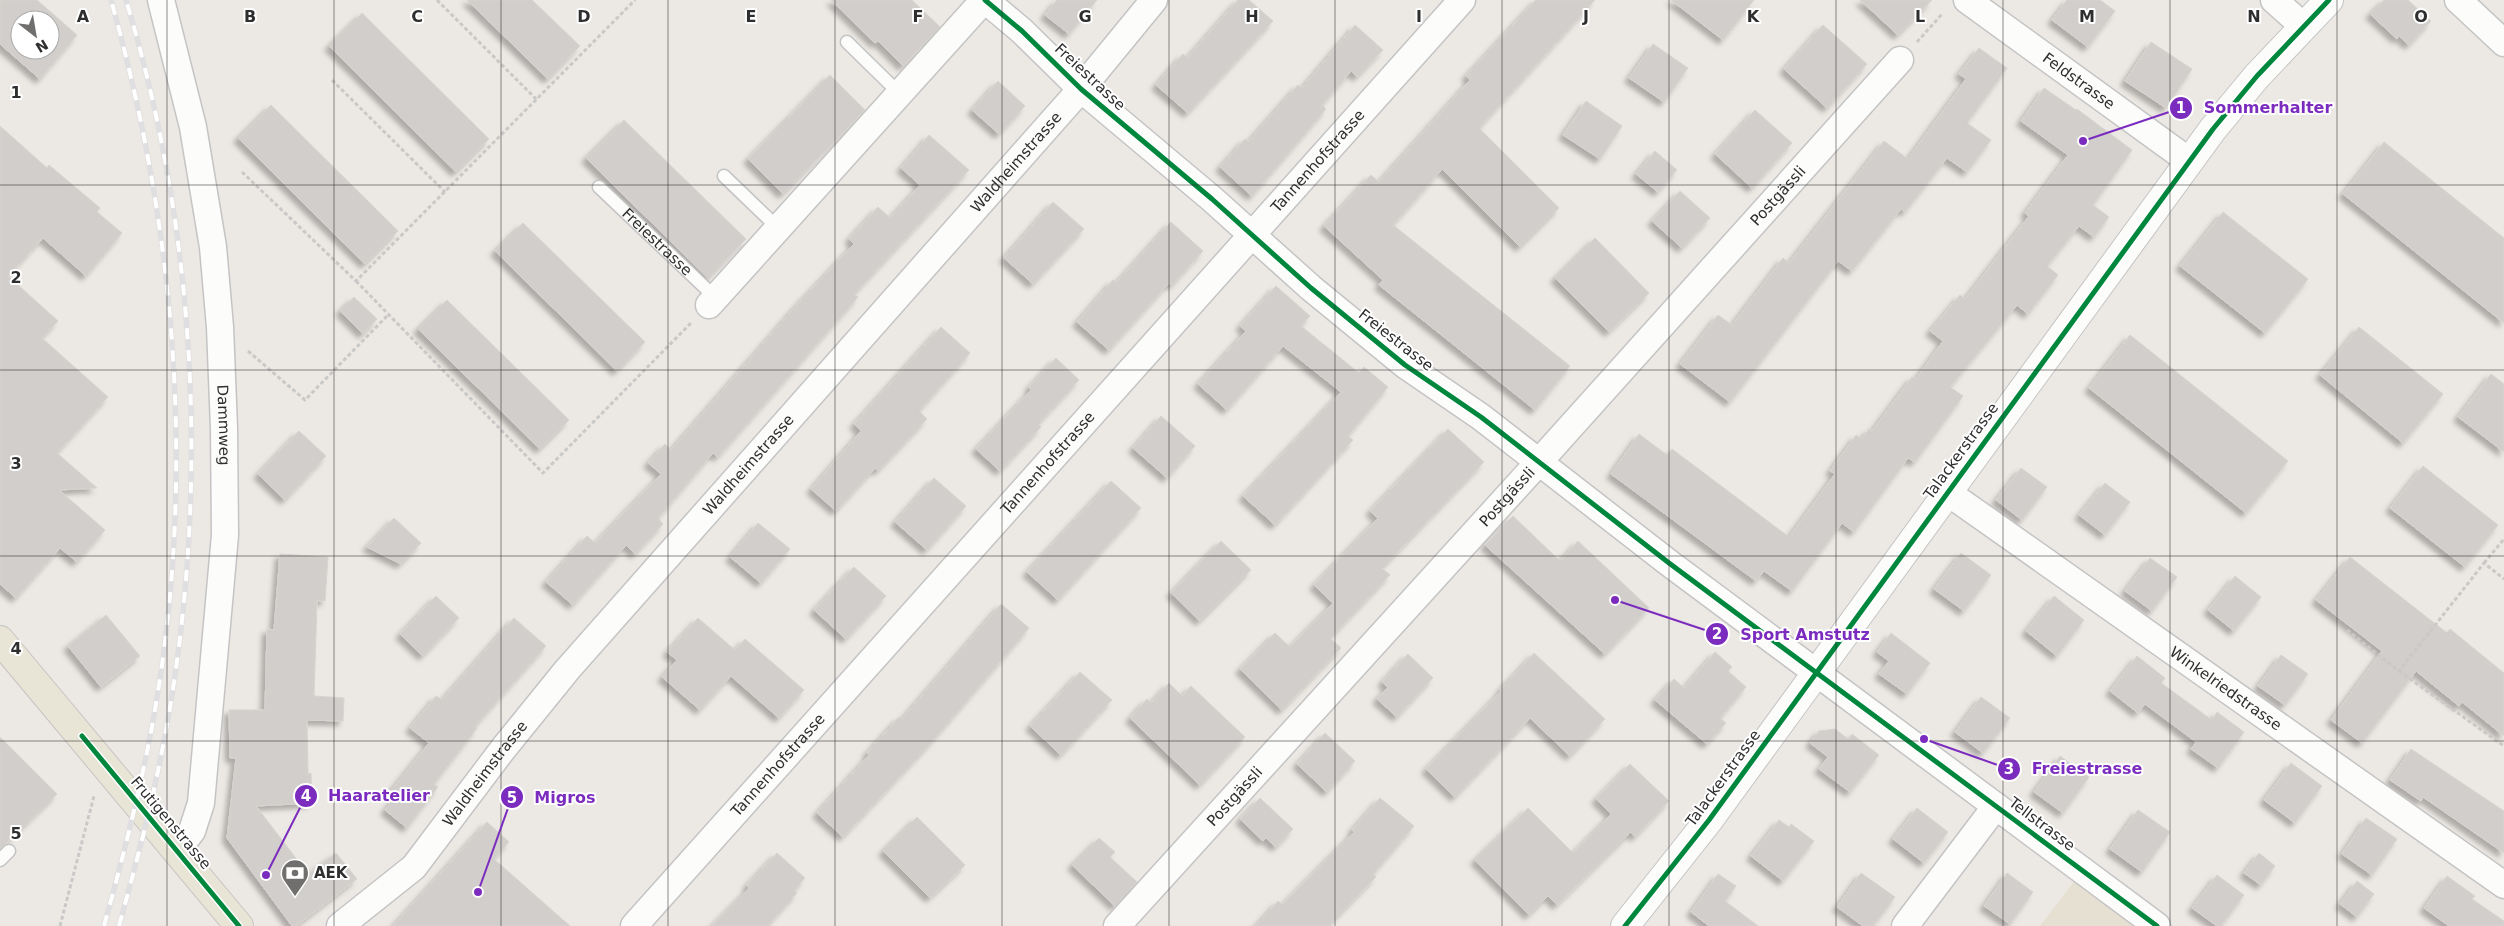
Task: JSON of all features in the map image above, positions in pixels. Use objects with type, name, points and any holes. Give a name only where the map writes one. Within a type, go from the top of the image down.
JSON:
[{"type":"main road","name":"Talackerstrasse","points":[[1625,926],[1709,820],[1816,670],[2189,161],[2233,104],[2329,0]]},
{"type":"main road","name":"Frutigenstrasse","points":[[0,640],[178,850],[239,926]]},
{"type":"street","name":"Dammweg","points":[[161,0],[193,127],[213,247],[220,327],[224,428],[225,534],[201,803],[195,825],[178,850]]},
{"type":"street","name":"Freiestrasse","points":[[712,302],[984,0],[1028,37],[1081,89],[1212,199],[1250,235],[1405,365],[1480,417],[1538,463],[1816,670]]},
{"type":"street","name":"Waldheimstrasse","points":[[340,926],[414,867],[509,741],[556,684],[1081,89],[1154,0]]},
{"type":"street","name":"Tannenhofstrasse","points":[[634,926],[1462,0]]},
{"type":"street","points":[[2274,0],[2303,26]]},
{"type":"street","points":[[2458,0],[2504,43]]},
{"type":"street","name":"Feldstrasse","points":[[1958,3],[2189,161]]},
{"type":"street","name":"Postgässli","points":[[1117,926],[1538,463],[1900,60]]},
{"type":"street","name":"Winkelriedstrasse","points":[[1947,492],[2504,885]]},
{"type":"street","name":"Tellstrasse","points":[[1816,670],[2157,926]]},
{"type":"street","points":[[1905,926],[1996,806]]},
{"type":"lane","points":[[847,42],[899,93]]},
{"type":"lane","points":[[724,176],[778,228]]},
{"type":"lane","name":"Freiestrasse","points":[[599,187],[712,302]]},
{"type":"lane","points":[[0,860],[9,851]]},
{"type":"path","points":[[436,0],[537,100]]},
{"type":"path","points":[[356,281],[635,0]]},
{"type":"path","points":[[1900,60],[1958,3]]},
{"type":"path","points":[[332,80],[445,192]]},
{"type":"path","points":[[242,172],[356,281],[543,473],[712,302]]},
{"type":"path","points":[[220,327],[305,400],[388,315]]},
{"type":"path","points":[[2399,671],[2504,539]]},
{"type":"path","points":[[2484,563],[2504,579]]},
{"type":"path","points":[[2347,630],[2399,671],[2504,746]]},
{"type":"path","points":[[60,926],[94,795]]},
{"type":"shaded area","points":[[2082,871],[2157,926],[2040,926]]},
{"type":"building","points":[[0,0],[37,0],[48,10],[10,10],[10,53],[0,44]]},
{"type":"building","points":[[467,0],[532,0],[580,46],[548,79]]},
{"type":"building","points":[[831,0],[912,0],[940,27],[903,66],[878,41],[875,43]]},
{"type":"building","points":[[1057,0],[1097,0],[1069,34],[1045,15]]},
{"type":"building","points":[[1238,0],[1249,0],[1273,21],[1188,113],[1156,85],[1183,54],[1187,58]]},
{"type":"building","points":[[1536,0],[1595,0],[1479,128],[1559,208],[1520,247],[1442,169],[1393,225],[1570,366],[1535,410],[1379,285],[1383,280],[1324,226],[1371,175],[1379,182],[1470,80],[1466,76]]},
{"type":"building","points":[[1671,0],[1754,0],[1723,40]]},
{"type":"building","points":[[1860,0],[1932,0],[1898,35]]},
{"type":"building","points":[[2067,0],[2100,0],[2115,11],[2088,47],[2052,20]]},
{"type":"building","points":[[2384,0],[2408,0],[2431,21],[2409,45],[2399,36],[2397,39],[2370,14]]},
{"type":"building","points":[[362,13],[489,139],[456,172],[329,46]]},
{"type":"building","points":[[60,20],[77,35],[60,55]]},
{"type":"building","points":[[1355,25],[1383,50],[1357,77],[1351,71],[1322,105],[1326,109],[1252,196],[1220,167],[1245,139],[1248,142],[1298,85],[1302,88]]},
{"type":"building","points":[[1823,25],[1867,64],[1827,108],[1784,69]]},
{"type":"building","points":[[2151,42],[2192,69],[2166,108],[2125,81]]},
{"type":"building","points":[[1653,44],[1688,68],[1664,102],[1629,78]]},
{"type":"building","points":[[1979,48],[2007,68],[1967,123],[1991,140],[1967,172],[1947,158],[1905,212],[1901,209],[1852,271],[1838,261],[1730,402],[1680,364],[1718,315],[1732,325],[1783,258],[1789,263],[1884,141],[1908,159],[1966,79],[1959,74]]},
{"type":"building","points":[[18,60],[56,60],[40,79]]},
{"type":"building","points":[[830,75],[865,110],[783,194],[748,159]]},
{"type":"building","points":[[998,81],[1025,106],[999,134],[972,110]]},
{"type":"building","points":[[2044,88],[2077,109],[2132,150],[2093,205],[2109,217],[2094,237],[2079,226],[2047,266],[2058,275],[2028,314],[2017,305],[1950,387],[1963,396],[1915,462],[1908,458],[1854,532],[1842,523],[1792,591],[1764,571],[1756,581],[1611,474],[1639,434],[1667,455],[1672,449],[1789,537],[1835,474],[1830,471],[1856,435],[1862,439],[1869,429],[1872,431],[1912,377],[1916,379],[1943,341],[1930,331],[1960,295],[1965,299],[2029,216],[2025,213],[2068,155],[2021,121]]},
{"type":"building","points":[[1586,101],[1622,126],[1600,159],[1563,135]]},
{"type":"building","points":[[271,105],[398,231],[365,264],[238,138]]},
{"type":"building","points":[[1755,110],[1792,143],[1752,188],[1715,154]]},
{"type":"building","points":[[624,120],[746,239],[708,278],[586,158]]},
{"type":"building","points":[[0,126],[47,168],[49,165],[100,208],[97,212],[122,233],[86,276],[43,238],[8,276],[58,321],[42,338],[108,397],[57,453],[97,488],[59,490],[105,530],[77,562],[60,548],[16,598],[0,584]]},
{"type":"building","points":[[929,135],[969,170],[854,294],[858,297],[718,457],[713,453],[658,518],[663,524],[635,554],[626,545],[573,605],[546,582],[587,536],[595,543],[661,474],[648,463],[665,444],[671,450],[796,306],[854,244],[849,239],[878,207],[890,218],[920,185],[901,168]]},
{"type":"building","points":[[2384,142],[2504,238],[2504,323],[2343,194]]},
{"type":"building","points":[[1655,151],[1677,170],[1658,192],[1636,174]]},
{"type":"building","points":[[1680,191],[1710,218],[1682,248],[1652,221]]},
{"type":"building","points":[[1053,202],[1084,229],[1033,284],[1004,258]]},
{"type":"building","points":[[2223,212],[2308,279],[2265,333],[2180,266]]},
{"type":"building","points":[[1171,222],[1203,251],[1172,285],[1169,283],[1109,350],[1077,322],[1113,280],[1116,283]]},
{"type":"building","points":[[523,223],[645,342],[617,371],[495,251]]},
{"type":"building","points":[[1595,238],[1649,293],[1609,332],[1555,278]]},
{"type":"building","points":[[1276,286],[1310,316],[1301,326],[1359,373],[1364,367],[1388,387],[1348,436],[1353,440],[1275,525],[1243,496],[1341,392],[1283,346],[1227,410],[1198,384],[1246,331],[1240,326]]},
{"type":"building","points":[[354,297],[377,319],[363,334],[340,311]]},
{"type":"building","points":[[447,300],[569,420],[540,449],[418,329]]},
{"type":"building","points":[[941,327],[970,353],[919,411],[927,419],[878,471],[875,468],[836,511],[811,489],[861,431],[854,424]]},
{"type":"building","points":[[2359,327],[2443,394],[2403,443],[2320,375]]},
{"type":"building","points":[[2130,335],[2288,461],[2246,513],[2089,388]]},
{"type":"building","points":[[1056,358],[1079,380],[1038,424],[1041,427],[1000,471],[976,449],[1031,390],[1029,387]]},
{"type":"building","points":[[2491,374],[2504,384],[2504,452],[2458,417]]},
{"type":"building","points":[[1161,416],[1195,446],[1167,478],[1133,448]]},
{"type":"building","points":[[1448,429],[1484,462],[1382,568],[1390,575],[1330,638],[1341,648],[1282,710],[1240,669],[1275,633],[1290,647],[1333,603],[1314,585],[1378,518],[1370,511]]},
{"type":"building","points":[[299,431],[326,456],[285,500],[258,474]]},
{"type":"building","points":[[2423,466],[2498,525],[2465,567],[2390,508]]},
{"type":"building","points":[[2021,468],[2047,487],[2022,520],[1996,500]]},
{"type":"building","points":[[934,478],[966,506],[927,550],[895,522]]},
{"type":"building","points":[[1111,481],[1141,508],[1058,600],[1027,572]]},
{"type":"building","points":[[2105,483],[2130,502],[2105,535],[2079,515]]},
{"type":"building","points":[[1513,516],[1560,561],[1578,541],[1649,608],[1605,654],[1485,545]]},
{"type":"building","points":[[394,518],[421,543],[401,564],[367,547]]},
{"type":"building","points":[[758,523],[790,549],[761,583],[730,557]]},
{"type":"building","points":[[1221,541],[1251,570],[1200,621],[1171,593]]},
{"type":"building","points":[[1961,553],[1991,575],[1964,611],[1934,589]]},
{"type":"building","points":[[280,554],[328,557],[325,601],[317,601],[314,696],[344,698],[343,721],[307,720],[308,774],[311,773],[312,803],[256,806],[308,874],[336,853],[357,879],[296,926],[292,926],[227,838],[236,758],[230,758],[229,710],[265,710],[267,629],[274,630]]},
{"type":"building","points":[[2350,557],[2447,633],[2450,629],[2504,673],[2504,736],[2462,702],[2459,706],[2416,671],[2362,743],[2331,720],[2382,651],[2316,600]]},
{"type":"building","points":[[2150,558],[2177,577],[2152,611],[2125,591]]},
{"type":"building","points":[[854,567],[886,596],[846,639],[814,610]]},
{"type":"building","points":[[2235,576],[2261,597],[2234,631],[2208,610]]},
{"type":"building","points":[[436,596],[459,618],[423,656],[400,634]]},
{"type":"building","points":[[2054,596],[2084,620],[2057,656],[2026,631]]},
{"type":"building","points":[[1001,604],[1029,628],[930,744],[843,837],[817,813],[869,755],[867,753],[899,717],[902,719]]},
{"type":"building","points":[[106,615],[140,656],[101,687],[68,646]]},
{"type":"building","points":[[514,618],[546,646],[475,726],[477,728],[434,784],[438,787],[407,828],[385,810],[396,796],[390,792],[429,743],[410,728],[436,696],[442,700]]},
{"type":"building","points":[[698,618],[735,650],[745,639],[804,690],[779,718],[731,676],[700,710],[662,677],[677,660],[667,652]]},
{"type":"building","points":[[1891,633],[1930,663],[1907,694],[1879,674],[1889,661],[1877,652]]},
{"type":"building","points":[[1715,652],[1732,667],[1728,671],[1746,687],[1720,718],[1726,723],[1707,744],[1655,700],[1674,679],[1684,688]]},
{"type":"building","points":[[1534,653],[1605,719],[1570,756],[1530,718],[1455,797],[1426,769],[1501,691]]},
{"type":"building","points":[[1408,654],[1433,678],[1397,717],[1377,699],[1388,687],[1382,682]]},
{"type":"building","points":[[2281,655],[2308,674],[2285,705],[2258,686]]},
{"type":"building","points":[[2137,656],[2165,678],[2161,683],[2212,720],[2217,712],[2244,732],[2218,768],[2191,749],[2196,742],[2145,704],[2138,713],[2110,691]]},
{"type":"building","points":[[1080,672],[1112,700],[1061,755],[1030,726]]},
{"type":"building","points":[[1169,683],[1182,696],[1191,686],[1245,737],[1200,785],[1130,718],[1147,699],[1151,703]]},
{"type":"building","points":[[1981,697],[2010,718],[1983,753],[1955,732]]},
{"type":"building","points":[[1835,729],[1848,739],[1852,734],[1879,755],[1850,792],[1819,769],[1828,757],[1810,743],[1819,731]]},
{"type":"building","points":[[1325,733],[1355,761],[1327,792],[1297,764]]},
{"type":"building","points":[[0,737],[57,794],[0,849]]},
{"type":"building","points":[[2411,749],[2504,811],[2504,853],[2423,797],[2421,801],[2390,780]]},
{"type":"building","points":[[2060,756],[2089,777],[2063,813],[2034,792]]},
{"type":"building","points":[[2291,763],[2322,786],[2295,823],[2264,800]]},
{"type":"building","points":[[1630,764],[1669,801],[1635,837],[1631,832],[1557,905],[1548,896],[1529,915],[1475,860],[1528,808],[1573,853],[1611,814],[1596,799]]},
{"type":"building","points":[[1260,798],[1293,829],[1276,847],[1266,838],[1263,841],[1240,819]]},
{"type":"building","points":[[1380,798],[1414,826],[1373,874],[1376,877],[1328,926],[1256,926],[1278,901],[1282,905],[1354,832],[1352,830]]},
{"type":"building","points":[[1917,808],[1948,832],[1924,863],[1893,839]]},
{"type":"building","points":[[2138,810],[2170,832],[2142,872],[2110,849]]},
{"type":"building","points":[[917,817],[965,865],[930,898],[883,851]]},
{"type":"building","points":[[2366,818],[2397,839],[2372,875],[2342,854]]},
{"type":"building","points":[[1779,820],[1789,827],[1791,824],[1814,841],[1783,881],[1751,856]]},
{"type":"building","points":[[487,822],[509,842],[494,859],[570,926],[393,926]]},
{"type":"building","points":[[1099,838],[1115,852],[1110,857],[1137,882],[1115,906],[1072,865]]},
{"type":"building","points":[[777,853],[805,878],[794,890],[797,893],[767,926],[712,926],[749,888],[747,885]]},
{"type":"building","points":[[2259,853],[2275,866],[2261,885],[2244,873]]},
{"type":"building","points":[[1861,873],[1895,897],[1873,926],[1863,926],[1837,907]]},
{"type":"building","points":[[2007,873],[2033,892],[2010,924],[1984,906]]},
{"type":"building","points":[[1718,874],[1736,886],[1725,901],[1758,926],[1709,926],[1691,912]]},
{"type":"building","points":[[2217,875],[2244,895],[2221,926],[2217,926],[2192,908]]},
{"type":"building","points":[[2447,876],[2475,896],[2472,899],[2504,921],[2504,926],[2449,926],[2424,908]]},
{"type":"building","points":[[2357,881],[2374,894],[2357,917],[2340,904]]},
{"type":"railway","points":[[104,926],[147,752],[163,658],[173,563],[176,469],[174,374],[166,280],[153,186],[134,92],[111,0]]},
{"type":"railway","points":[[119,926],[156,782],[176,667],[187,571],[191,475],[190,379],[183,282],[170,187],[151,93],[126,0]]},
{"type":"cycle path","points":[[985,0],[1022,31],[1081,89],[1212,199],[1311,288],[1405,365],[1481,417],[1669,563],[2157,926]]},
{"type":"cycle path","points":[[1625,926],[1709,820],[2213,129],[2257,76],[2329,0]]},
{"type":"cycle path","points":[[82,736],[239,926]]},
{"type":"place","name":"Sommerhalter","points":[[2083,141]]},
{"type":"place","name":"Sport Amstutz","points":[[1615,600]]},
{"type":"place","name":"Freiestrasse","points":[[1924,739]]},
{"type":"place","name":"Haaratelier","points":[[266,875]]},
{"type":"place","name":"Migros","points":[[478,892]]},
{"type":"place","name":"AEK","points":[[295,897]]}]
